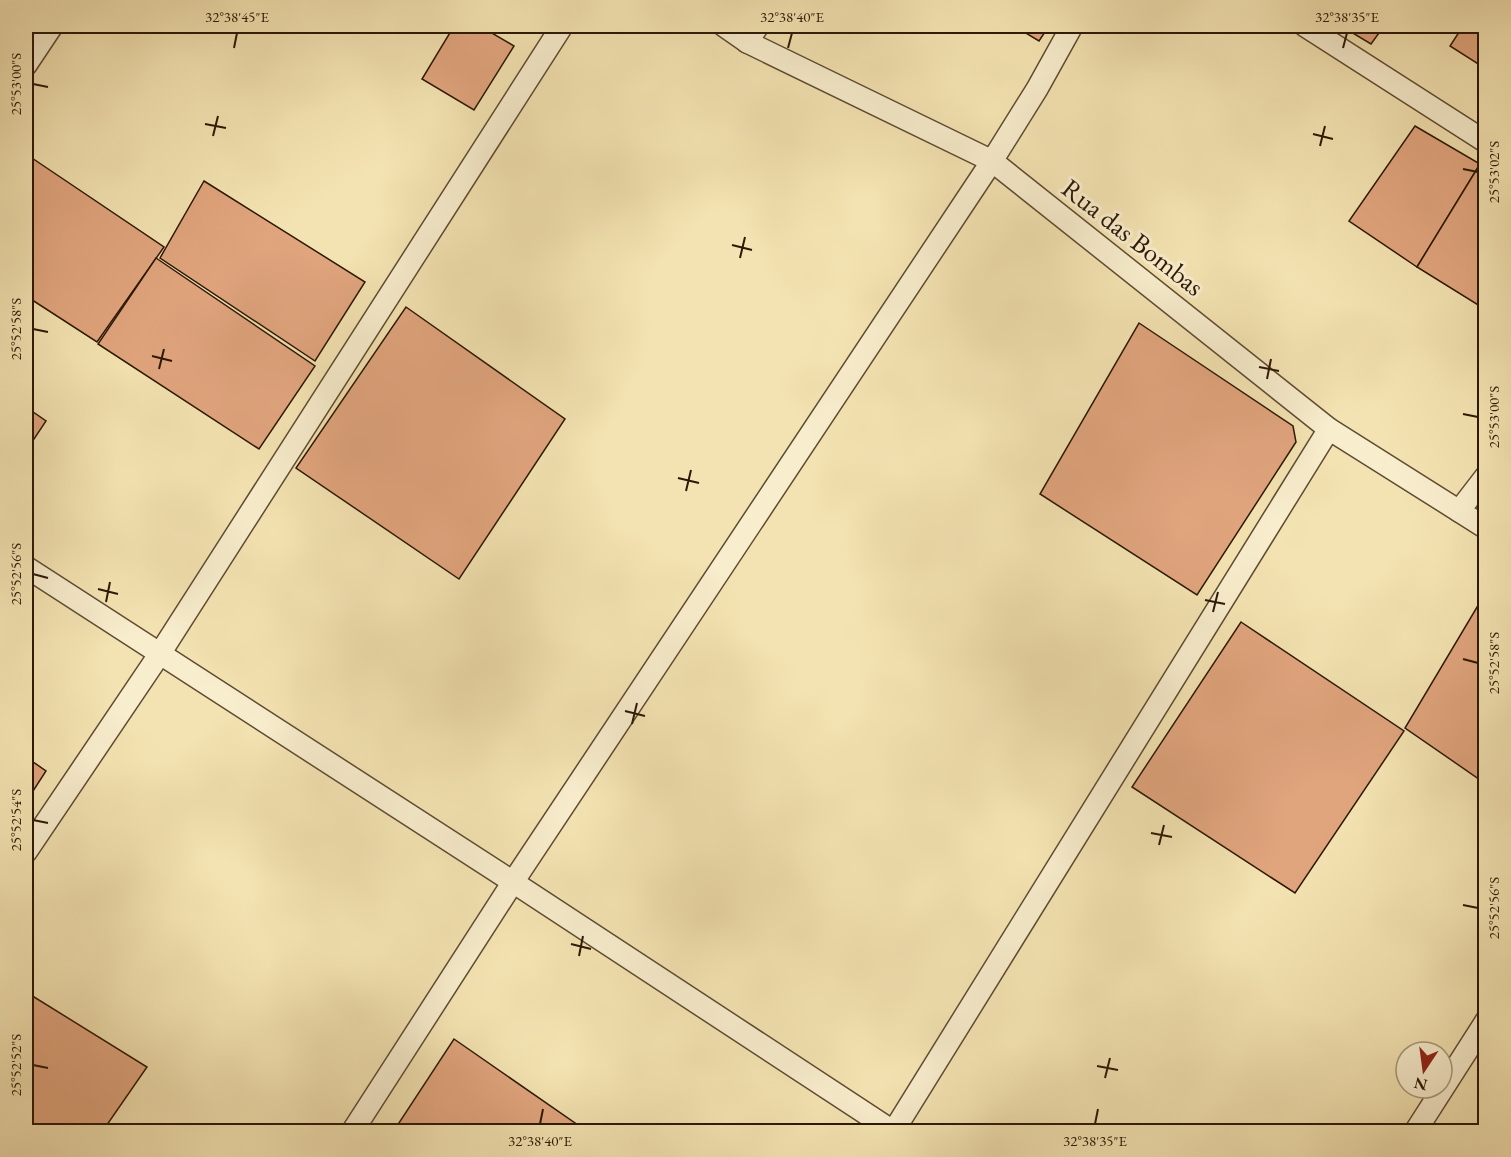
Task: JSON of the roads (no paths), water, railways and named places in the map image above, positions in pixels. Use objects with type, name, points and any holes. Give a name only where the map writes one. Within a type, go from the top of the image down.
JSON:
[{"type":"street","points":[[26,65],[52,26]]},
{"type":"street","points":[[26,852],[159,655],[562,26]]},
{"type":"street","name":"Rua das Bombas","points":[[724,26],[752,34],[992,161],[1329,429],[1485,528]]},
{"type":"street","points":[[352,1131],[513,882],[992,161],[1037,89],[1072,26]]},
{"type":"street","points":[[1305,26],[1485,142]]},
{"type":"street","points":[[26,567],[893,1131],[1329,429]]},
{"type":"street","points":[[1459,511],[1485,476]]},
{"type":"street","points":[[1414,1131],[1485,1021]]}]
